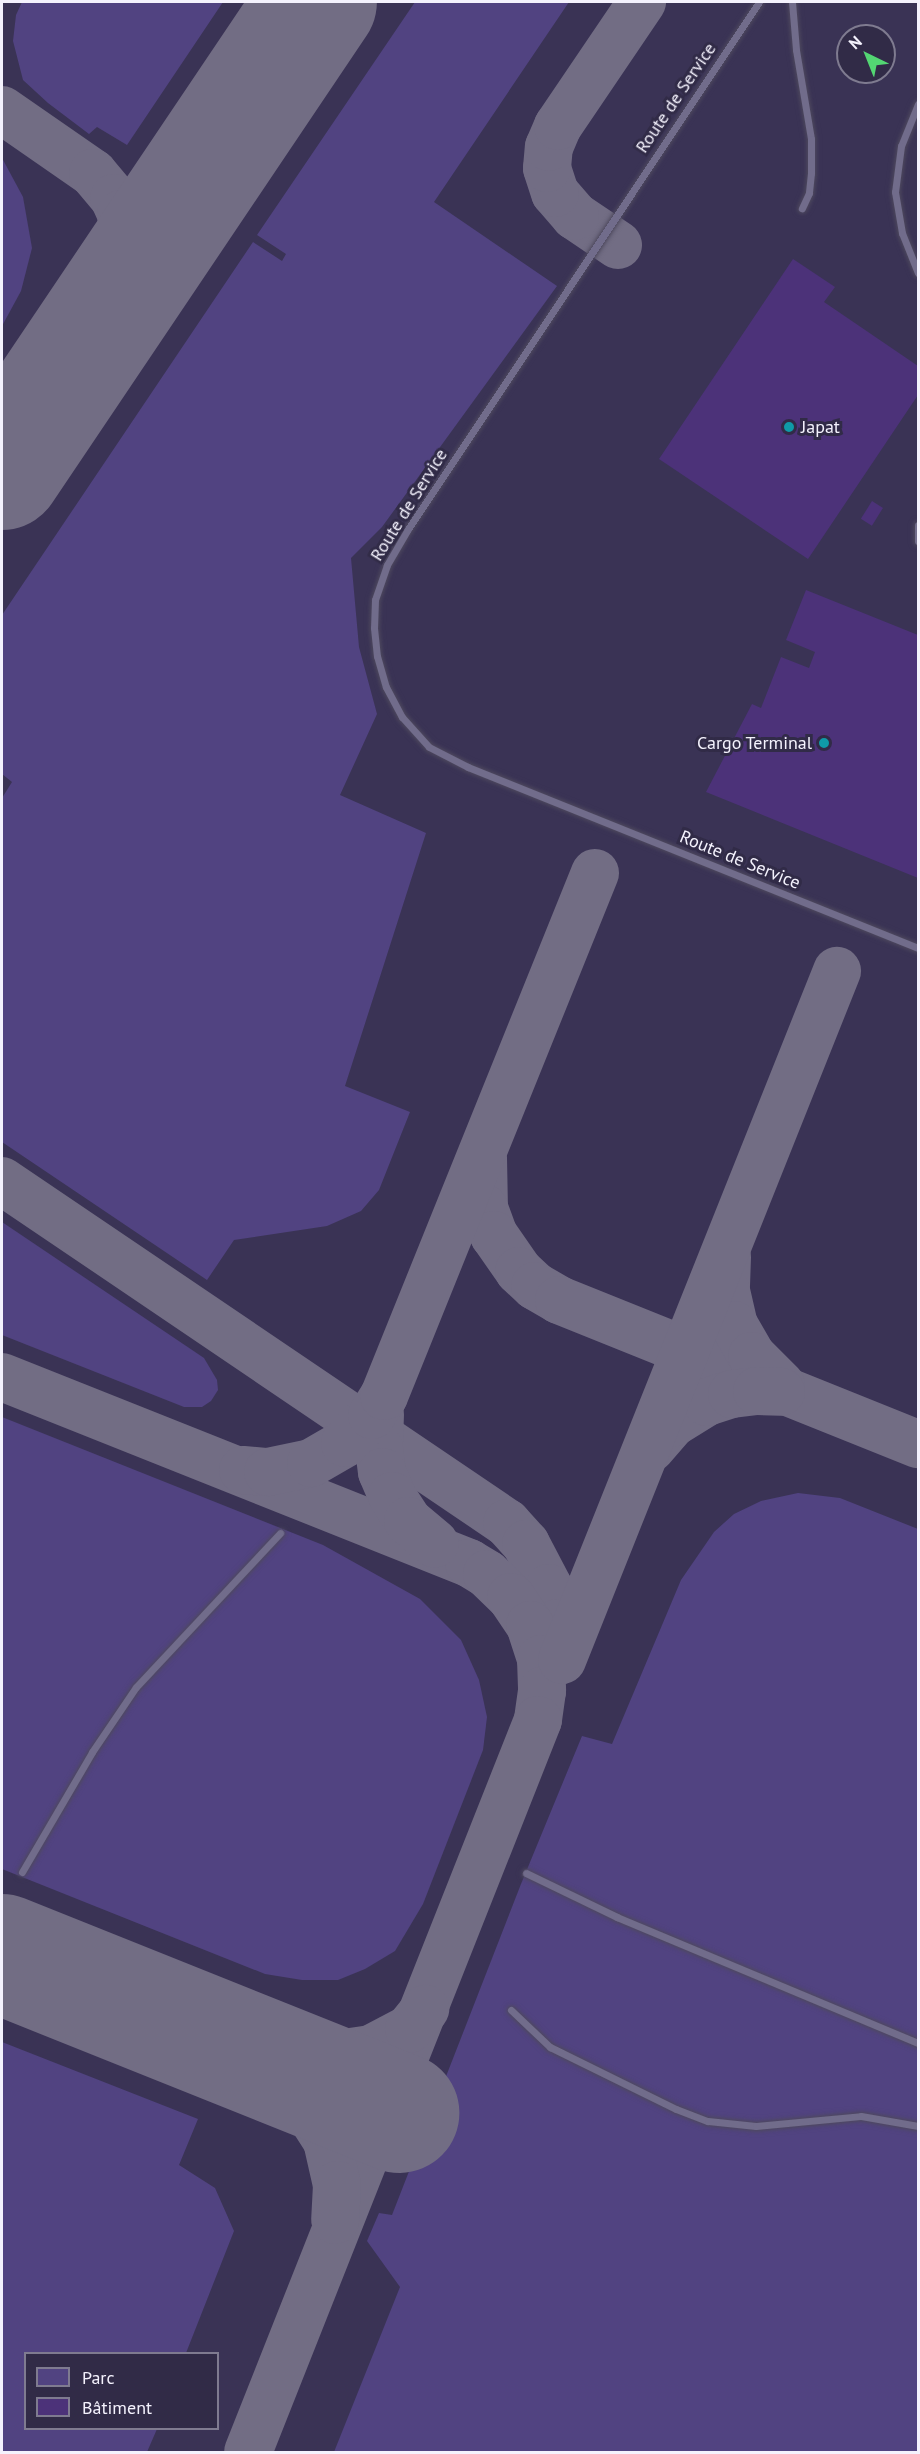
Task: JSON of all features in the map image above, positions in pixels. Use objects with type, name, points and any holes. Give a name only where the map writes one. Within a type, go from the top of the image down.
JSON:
[{"type":"lane","name":"Route de Service","points":[[759,2],[408,529],[387,565],[375,600],[374,628],[377,656],[386,687],[402,717],[429,747],[468,767],[918,948]]},
{"type":"lane","points":[[792,2],[796,50],[811,139],[812,173],[802,208]]},
{"type":"lane","points":[[918,104],[900,146],[895,192],[902,233],[918,273]]},
{"type":"lane","points":[[918,525],[918,542]]},
{"type":"lane","points":[[22,1872],[92,1752],[136,1687],[280,1533]]},
{"type":"lane","points":[[526,1873],[617,1917],[918,2043]]},
{"type":"lane","points":[[511,2010],[550,2047],[676,2109],[708,2121],[756,2126],[861,2116],[918,2126]]},
{"type":"shaded area","points":[[2,2],[918,2],[918,2452],[2,2452]]},
{"type":"green space","points":[[22,2],[223,2],[127,145],[97,127],[89,134],[48,103],[23,80],[13,41],[16,15]]},
{"type":"green space","points":[[415,2],[569,2],[434,202],[557,286],[382,527],[351,558],[359,647],[377,714],[340,795],[426,833],[345,1086],[410,1112],[379,1190],[361,1211],[327,1226],[234,1240],[207,1280],[2,1142],[2,798],[12,782],[2,774],[2,615],[253,242],[282,261],[286,254],[257,235]]},
{"type":"green space","points":[[2,158],[23,197],[32,248],[21,291],[2,326]]},
{"type":"green space","points":[[2,1222],[204,1358],[217,1380],[218,1390],[211,1401],[202,1407],[184,1407],[2,1335]]},
{"type":"green space","points":[[2,1417],[323,1545],[420,1599],[461,1640],[479,1680],[487,1717],[483,1750],[423,1904],[395,1951],[365,1969],[338,1980],[302,1980],[265,1974],[2,1869]]},
{"type":"green space","points":[[798,1493],[840,1498],[918,1529],[918,2452],[334,2452],[400,2287],[367,2241],[379,2213],[392,2215],[521,1884],[582,1736],[612,1744],[681,1580],[714,1532],[734,1514],[761,1501]]},
{"type":"green space","points":[[2,2042],[198,2119],[179,2165],[215,2188],[234,2231],[186,2352],[24,2352],[24,2430],[157,2430],[147,2452],[2,2452]]},
{"type":"building","name":"Japat","points":[[793,259],[835,287],[824,302],[918,366],[918,395],[808,559],[659,459]]},
{"type":"building","points":[[872,501],[883,508],[872,526],[861,519]]},
{"type":"building","name":"Cargo Terminal","points":[[806,590],[918,635],[918,878],[706,792],[752,704],[761,708],[781,657],[809,668],[815,652],[786,640]]},
{"type":"taxiway","points":[[618,245],[575,216],[555,193],[547,168],[549,147],[558,126],[642,2]]},
{"type":"taxiway","points":[[2,110],[93,173],[114,198],[121,214],[126,247],[126,264],[116,299]]},
{"type":"taxiway","points":[[243,1470],[268,1472],[311,1463],[345,1443],[372,1415],[384,1396],[595,873]]},
{"type":"taxiway","points":[[562,1660],[837,971]]},
{"type":"taxiway","points":[[483,1158],[484,1208],[494,1235],[519,1271],[535,1286],[559,1300],[918,1444]]},
{"type":"taxiway","points":[[2,1181],[507,1523],[526,1544],[549,1588],[557,1623],[556,1662]]},
{"type":"taxiway","points":[[727,1257],[726,1291],[734,1325],[752,1356],[781,1385]]},
{"type":"taxiway","points":[[2,1377],[469,1563],[487,1574],[511,1597],[530,1625],[541,1659],[542,1691],[538,1720],[248,2452]]},
{"type":"taxiway","points":[[651,1448],[673,1423],[707,1402],[732,1394],[757,1391],[781,1392]]},
{"type":"taxiway","points":[[380,1414],[379,1448],[382,1472],[392,1496],[408,1521],[435,1544]]},
{"type":"taxiway","points":[[234,2047],[251,2052],[323,2056],[371,2049],[409,2029],[425,2009]]},
{"type":"taxiway","points":[[214,2040],[249,2057],[299,2097],[327,2141],[337,2185],[335,2220]]},
{"type":"runway","points":[[2,470],[317,2]]},
{"type":"runway","points":[[2,1954],[399,2113]]},
{"type":"place","name":"Japat","points":[[789,427]]},
{"type":"place","name":"Cargo Terminal","points":[[824,743]]}]
